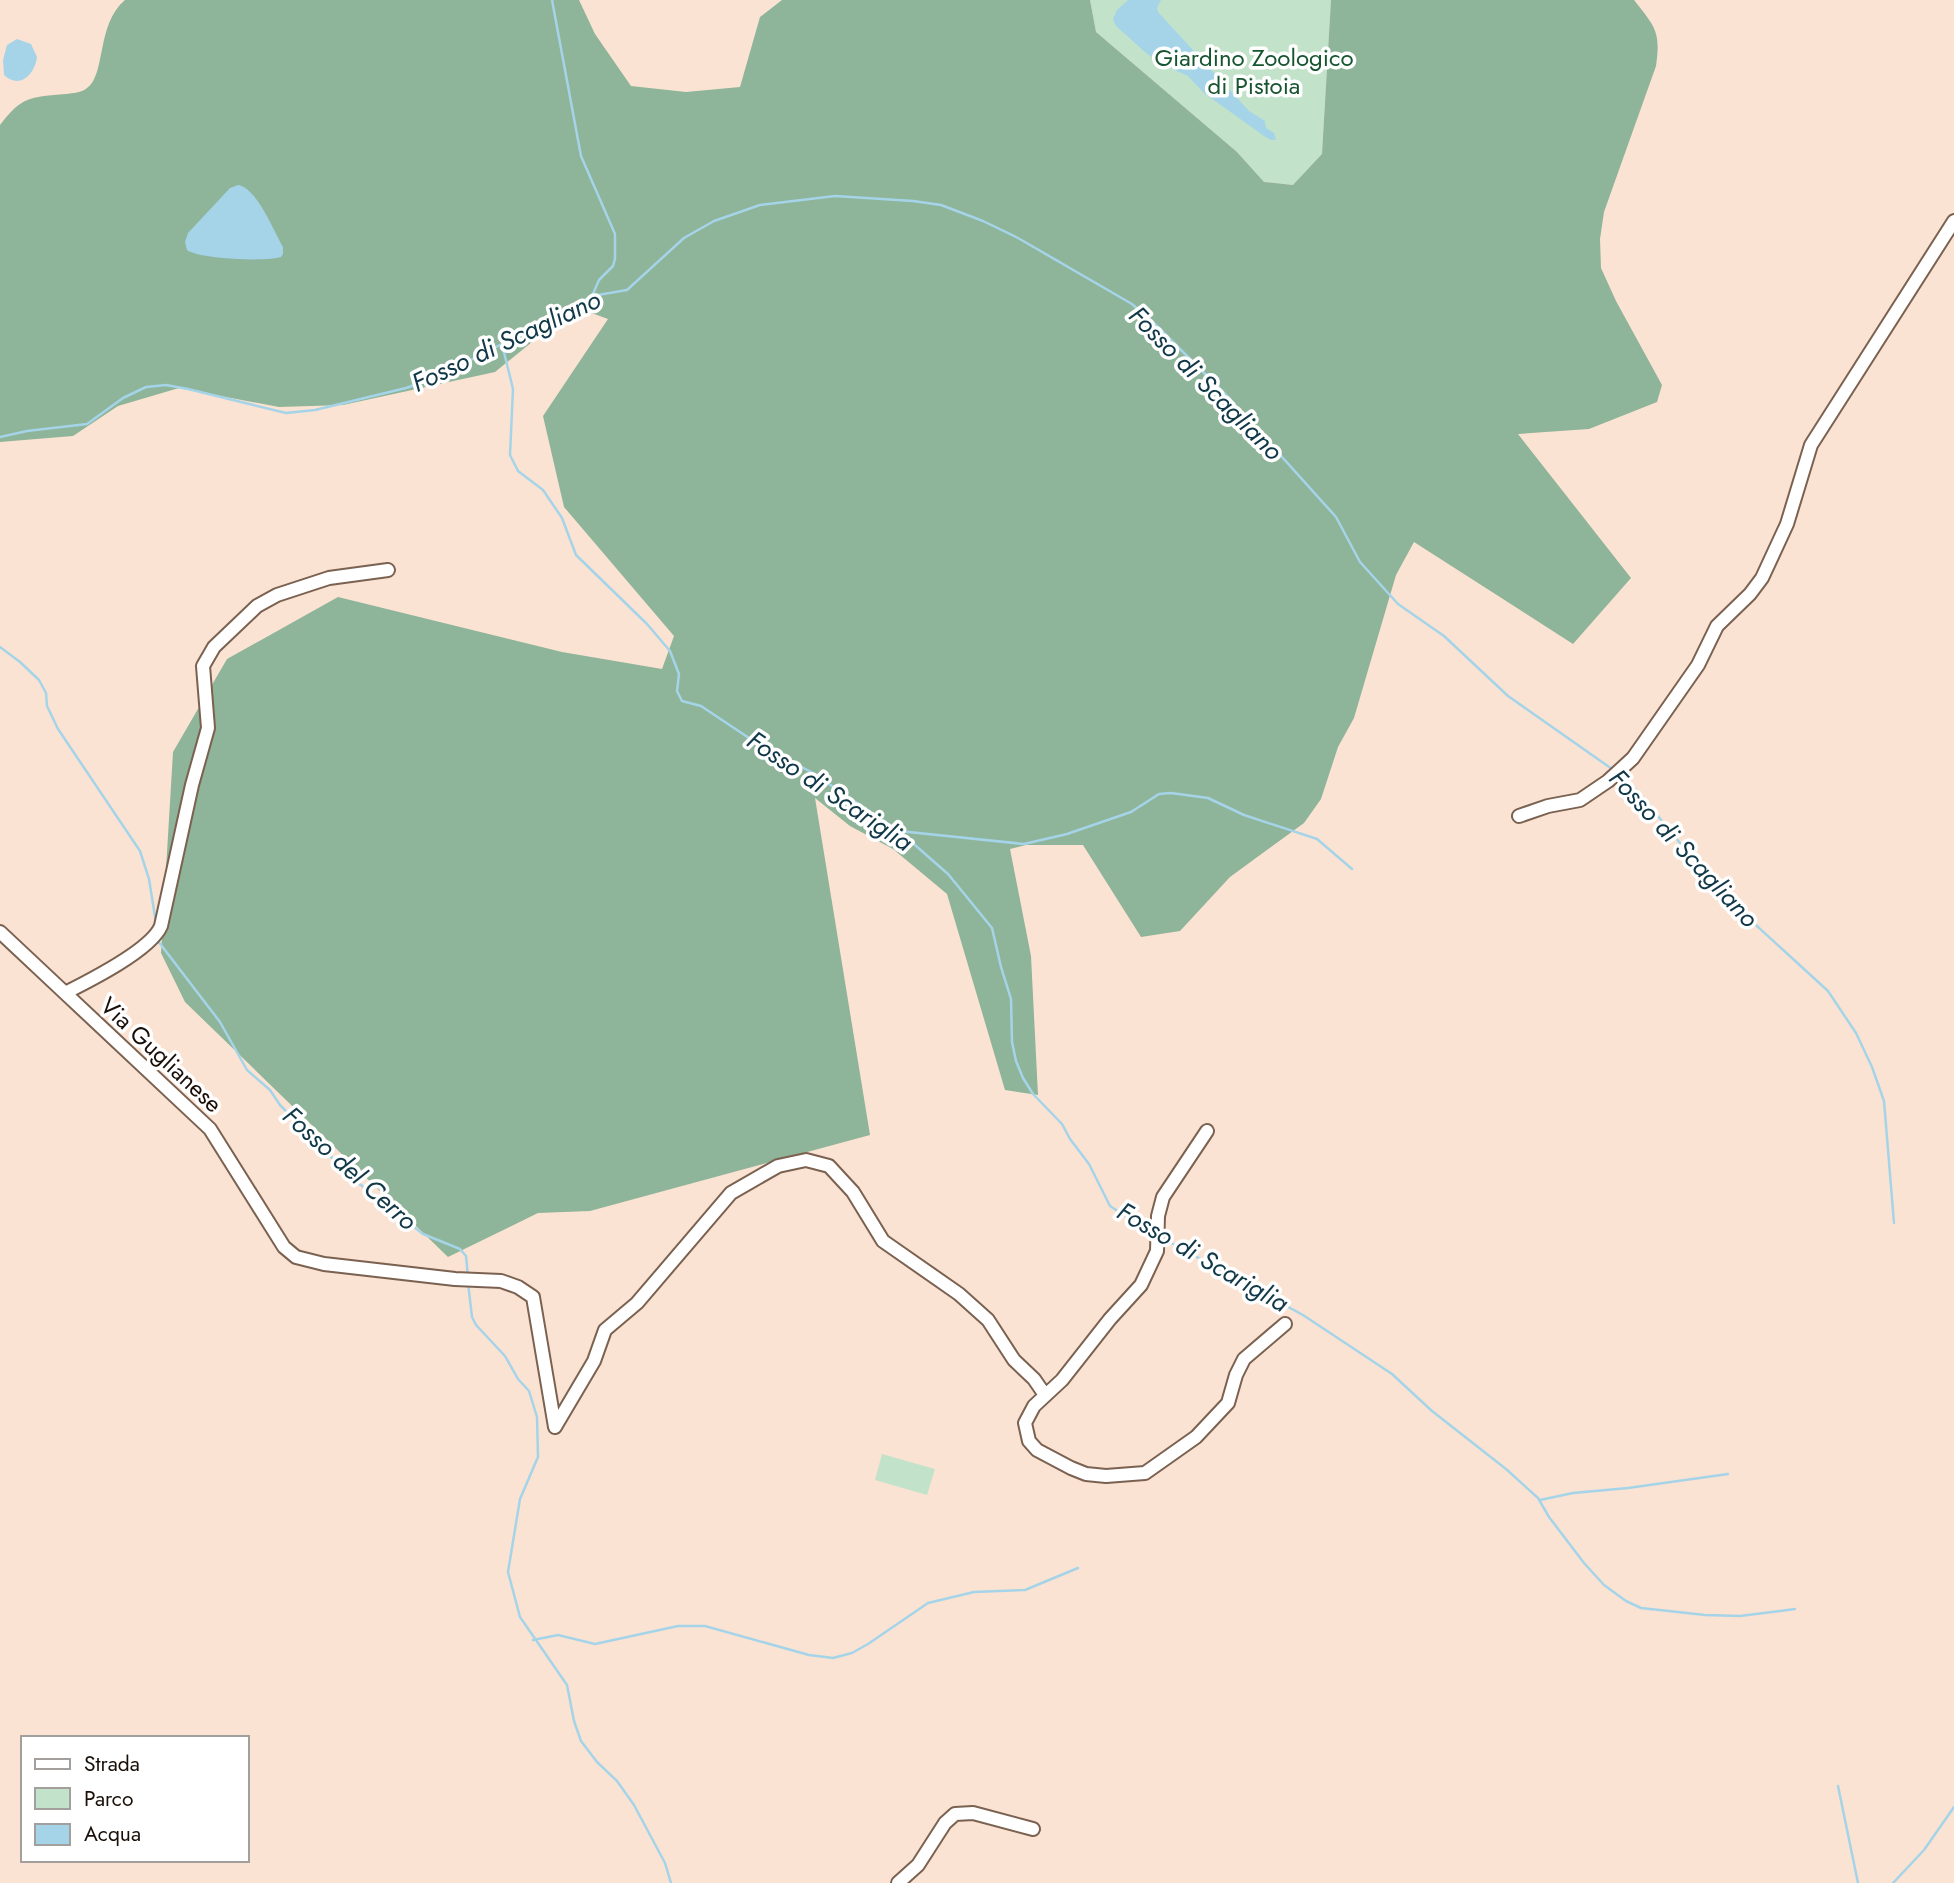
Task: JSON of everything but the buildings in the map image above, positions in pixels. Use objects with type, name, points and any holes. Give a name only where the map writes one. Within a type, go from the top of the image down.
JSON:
[{"type":"street","points":[[1519,816],[1548,806],[1580,800],[1608,781],[1633,758],[1698,665],[1717,626],[1750,594],[1762,578],[1787,524],[1811,445],[1954,221]]},
{"type":"street","name":"Via Guglianese","points":[[65,993],[108,971],[159,931],[192,785],[208,728],[203,666],[214,647],[257,606],[277,595],[329,578],[388,570]]},
{"type":"street","name":"Via Guglianese","points":[[0,932],[210,1129],[284,1247],[296,1257],[324,1264],[455,1279],[501,1281],[518,1287],[533,1297],[555,1427],[594,1361],[605,1330],[637,1303],[731,1193],[778,1166],[806,1160],[829,1166],[853,1192],[883,1241],[959,1294],[988,1320],[1014,1360],[1034,1379],[1045,1395]]},
{"type":"street","points":[[1207,1131],[1163,1197],[1158,1216],[1157,1251],[1141,1285],[1062,1380],[1034,1406],[1025,1423],[1029,1441],[1037,1450],[1057,1462],[1086,1474],[1120,1476],[1145,1472],[1205,1428],[1230,1400],[1236,1375],[1244,1359],[1285,1324]]},
{"type":"street","points":[[898,1883],[918,1865],[945,1823],[955,1814],[973,1813],[1033,1829]]},
{"type":"green space","points":[[125,0],[579,0],[595,34],[631,86],[686,92],[740,87],[760,17],[782,0],[1090,0],[1096,32],[1237,152],[1264,182],[1293,185],[1322,154],[1331,0],[1634,0],[1655,30],[1658,45],[1656,66],[1604,212],[1600,239],[1601,268],[1662,385],[1657,402],[1589,429],[1518,434],[1631,578],[1573,644],[1414,542],[1396,575],[1354,718],[1338,747],[1321,799],[1304,823],[1230,877],[1180,931],[1141,937],[1083,845],[1026,845],[1010,849],[1031,956],[1038,1095],[1005,1090],[947,894],[893,849],[850,826],[815,798],[870,1135],[590,1211],[538,1213],[448,1257],[185,1002],[161,953],[173,752],[227,659],[338,597],[562,652],[662,669],[674,636],[564,507],[543,416],[608,319],[575,307],[495,372],[343,405],[279,407],[179,388],[118,406],[73,436],[0,442],[0,125],[15,108],[28,100],[87,88],[97,72],[110,22]]},
{"type":"green space","name":"Giardino Zoologico di Pistoia","points":[[1090,0],[1331,0],[1322,154],[1294,185],[1264,182],[1237,152],[1096,32]]},
{"type":"green space","points":[[882,1454],[935,1469],[927,1495],[875,1480]]},
{"type":"water","points":[[1128,0],[1161,0],[1158,12],[1249,111],[1265,121],[1266,128],[1274,133],[1276,140],[1264,136],[1204,93],[1188,76],[1146,53],[1116,26],[1113,19],[1117,10]]},
{"type":"water","points":[[17,39],[31,44],[37,57],[30,74],[16,81],[4,75],[3,60],[7,45]]},
{"type":"water","points":[[238,185],[252,194],[264,211],[283,247],[281,257],[232,259],[204,256],[187,250],[185,242],[188,233],[230,188]]},
{"type":"waterway","points":[[552,0],[581,156],[615,234],[613,266],[599,280],[593,294]]},
{"type":"waterway","name":"Fosso di Scagliano","points":[[0,437],[87,424],[123,398],[146,387],[166,385],[188,389],[286,413],[315,410],[406,388],[434,378],[483,354],[592,296],[627,290],[684,238],[714,221],[760,205],[835,196],[941,205],[1018,238],[1132,304],[1229,398],[1336,517],[1360,562],[1398,604],[1444,636],[1508,696],[1612,769]]},
{"type":"waterway","name":"Fosso di Scariglia","points":[[502,344],[513,389],[510,455],[518,471],[543,490],[562,518],[576,555],[647,624],[670,651],[679,674],[677,691],[682,701],[701,706],[755,742],[811,772],[899,831],[948,874],[992,928],[1011,999],[1012,1042],[1023,1078],[1033,1094],[1062,1124],[1089,1164],[1110,1206],[1153,1234]]},
{"type":"waterway","name":"Fosso del Cerro","points":[[0,647],[39,680],[58,729],[140,851],[149,879],[156,923]]},
{"type":"waterway","name":"Fosso di Scagliano","points":[[1620,776],[1639,793],[1722,894],[1828,991],[1856,1033],[1884,1101],[1894,1223]]},
{"type":"waterway","points":[[899,831],[1024,844],[1067,834],[1131,812],[1159,794],[1171,793],[1208,798],[1244,815],[1317,839],[1352,869]]},
{"type":"waterway","name":"Fosso del Cerro","points":[[158,941],[220,1022],[247,1070],[270,1090],[280,1105],[352,1178],[423,1234],[460,1249],[466,1256],[468,1277]]},
{"type":"waterway","name":"Fosso di Scariglia","points":[[1162,1238],[1303,1315],[1392,1374],[1432,1411],[1506,1469],[1538,1498],[1584,1563],[1604,1585],[1626,1601],[1641,1608],[1705,1615],[1740,1616],[1795,1609]]},
{"type":"waterway","name":"Fosso del Cerro","points":[[468,1283],[472,1317],[476,1325],[505,1356],[518,1379],[529,1391],[537,1417],[538,1457],[520,1499],[508,1572],[520,1617],[567,1685],[581,1741],[597,1762],[617,1781],[634,1805],[665,1863],[671,1883]]},
{"type":"waterway","points":[[1540,1500],[1573,1493],[1728,1474]]},
{"type":"waterway","points":[[533,1640],[558,1635],[595,1644],[678,1626],[705,1626],[809,1655],[833,1658],[852,1653],[868,1644],[928,1603],[974,1592],[1025,1590],[1078,1568]]},
{"type":"waterway","points":[[1838,1786],[1858,1883]]},
{"type":"waterway","points":[[1893,1883],[1924,1850],[1954,1807]]}]
